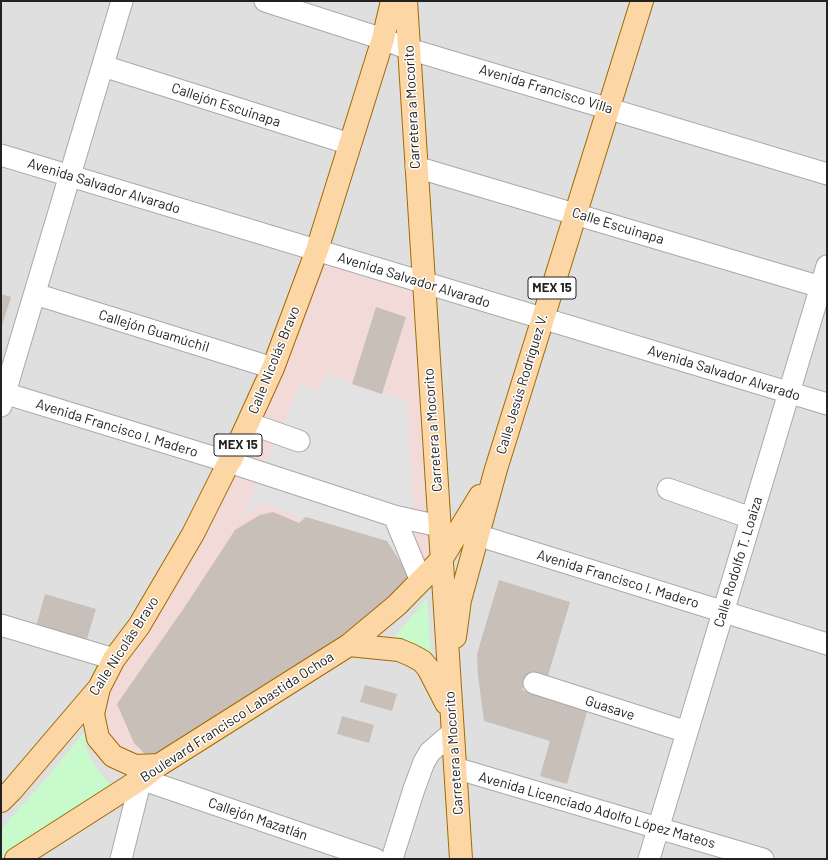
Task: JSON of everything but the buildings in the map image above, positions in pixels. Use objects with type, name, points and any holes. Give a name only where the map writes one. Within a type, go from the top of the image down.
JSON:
[{"type":"main road","name":"Calle Nicolás Bravo","points":[[1,801],[99,688],[114,659],[140,626],[193,534],[231,460],[273,368],[317,250],[383,39],[392,1]]},
{"type":"main road","name":"Carretera a Mocorito","points":[[406,1],[423,283],[442,558],[450,708],[461,859]]},
{"type":"main road","name":"Calle Jesús Rodríguez V.","points":[[450,708],[456,623],[460,600],[477,535],[496,469],[642,1]]},
{"type":"main road","name":"MEX 15","points":[[442,558],[496,469]]},
{"type":"main road","name":"Boulevard Francisco Labastida Ochoa","points":[[16,859],[141,779],[159,765],[349,644],[398,606],[442,558]]},
{"type":"main road","points":[[349,644],[399,650],[411,654],[422,662],[435,678],[450,708]]},
{"type":"main road","points":[[99,688],[93,714],[98,738],[113,756],[135,766],[159,765]]},
{"type":"street","points":[[2,397],[35,294],[122,1]]},
{"type":"street","name":"Avenida Francisco Villa","points":[[265,1],[305,7],[409,49],[827,174]]},
{"type":"street","name":"Callejón Escuinapa","points":[[103,66],[350,144]]},
{"type":"street","name":"Avenida Salvador Alvarado","points":[[1,155],[827,404]]},
{"type":"street","name":"Calle Escuinapa","points":[[416,167],[576,213],[821,287]]},
{"type":"street","name":"Calle Rodolfo T. Loaiza","points":[[649,859],[827,266]]},
{"type":"street","name":"Callejón Guamúchil","points":[[35,294],[273,368]]},
{"type":"street","name":"Avenida Francisco I. Madero","points":[[2,397],[229,462],[394,516],[439,526]]},
{"type":"street","points":[[248,423],[299,441]]},
{"type":"street","points":[[668,489],[751,518]]},
{"type":"street","points":[[394,516],[421,581]]},
{"type":"street","name":"Avenida Francisco I. Madero","points":[[477,535],[827,644]]},
{"type":"street","points":[[1,625],[114,659]]},
{"type":"street","name":"Guasave","points":[[534,683],[687,732]]},
{"type":"street","points":[[392,859],[424,762],[430,752],[452,733]]},
{"type":"street","name":"Avenida Licenciado Adolfo López Mateos","points":[[455,768],[763,859]]},
{"type":"street","points":[[121,859],[141,779]]},
{"type":"street","name":"Callejón Mazatlán","points":[[141,779],[375,859]]},
{"type":"shaded area","points":[[1,1],[827,1],[827,859],[1,859],[1,811],[80,729],[141,659],[255,399],[112,664],[1,792]]},
{"type":"shaded area","points":[[317,250],[423,283],[435,565],[137,769],[102,727],[102,694],[229,462]]},
{"type":"shaded area","points":[[325,374],[407,401],[413,511],[409,575],[387,541],[306,517],[304,519],[263,503],[241,519],[300,384],[319,390]]},
{"type":"green space","points":[[427,598],[431,656],[393,639]]},
{"type":"green space","points":[[85,731],[85,740],[90,757],[99,771],[117,790],[10,859],[1,859],[1,829],[50,774]]}]
